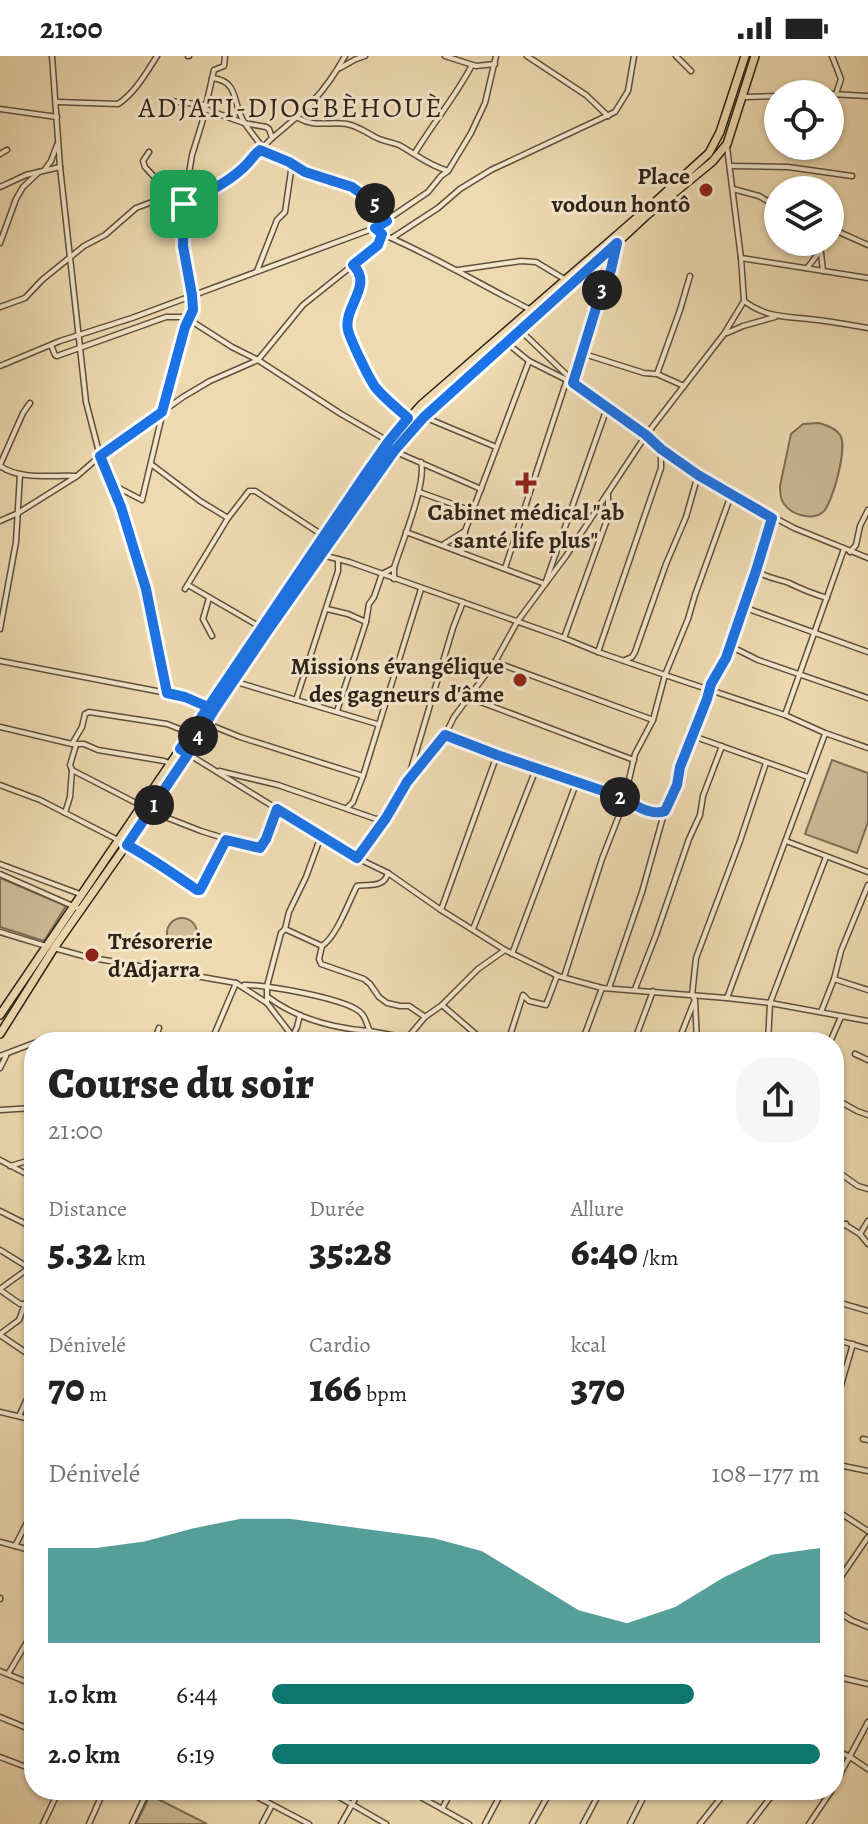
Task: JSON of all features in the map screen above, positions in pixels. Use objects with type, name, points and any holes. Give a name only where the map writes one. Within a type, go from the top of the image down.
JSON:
[{"type":"main road","points":[[86,897],[118,840],[146,809],[394,451],[424,417],[646,216],[703,170],[727,144],[752,56]]},
{"type":"main road","points":[[0,1015],[127,845],[170,764],[184,752],[190,733],[389,441],[421,405],[709,153],[752,56]]},
{"type":"main road","points":[[0,1034],[50,947]]},
{"type":"street","points":[[52,56],[60,167],[86,402],[100,456],[121,507],[146,589],[167,693]]},
{"type":"street","points":[[57,102],[118,104],[136,88],[157,56]]},
{"type":"street","points":[[112,485],[142,500],[162,412],[193,310],[183,246],[184,204],[192,155],[214,70],[224,66],[225,56]]},
{"type":"street","points":[[184,204],[233,175],[298,118],[324,90],[345,56]]},
{"type":"street","points":[[338,70],[365,56]]},
{"type":"street","points":[[447,56],[472,65],[495,64]]},
{"type":"street","points":[[0,366],[387,221],[428,192],[448,171],[485,103],[496,56]]},
{"type":"street","points":[[527,56],[586,95],[608,116]]},
{"type":"street","points":[[392,238],[491,170],[615,112],[628,91],[634,56]]},
{"type":"street","points":[[676,56],[691,71]]},
{"type":"street","points":[[832,56],[840,80]]},
{"type":"street","points":[[414,154],[459,90],[472,65]]},
{"type":"street","points":[[212,78],[219,78],[230,85],[244,123],[260,144],[260,150]]},
{"type":"street","points":[[844,95],[868,96]]},
{"type":"street","points":[[741,97],[764,96]]},
{"type":"street","points":[[170,101],[205,107],[244,123],[266,127],[272,139]]},
{"type":"street","points":[[0,109],[57,117]]},
{"type":"street","points":[[298,118],[316,125],[352,125],[414,154],[433,167],[448,171]]},
{"type":"street","points":[[0,243],[16,199],[57,149],[58,137]]},
{"type":"street","points":[[357,858],[407,782],[445,735],[454,717],[495,662],[517,622],[646,435],[724,334],[744,301],[727,144]]},
{"type":"street","points":[[0,154],[7,150]]},
{"type":"street","points":[[260,150],[305,172],[352,187],[376,204],[387,221]]},
{"type":"street","points":[[149,152],[143,164],[171,195],[184,204]]},
{"type":"street","points":[[257,271],[277,220],[285,212],[291,171],[289,162]]},
{"type":"street","points":[[730,166],[788,167],[852,176]]},
{"type":"street","points":[[0,187],[26,175],[60,167]]},
{"type":"street","points":[[733,189],[764,199]]},
{"type":"street","points":[[0,307],[25,298],[42,280],[84,246],[105,235],[136,208],[171,195]]},
{"type":"street","points":[[375,228],[531,310]]},
{"type":"street","points":[[0,521],[77,476],[183,397],[210,381],[258,360],[303,305],[378,245],[382,234]]},
{"type":"street","points":[[844,234],[868,245]]},
{"type":"street","points":[[573,383],[617,243]]},
{"type":"street","points":[[807,269],[816,256]]},
{"type":"street","points":[[821,256],[823,271]]},
{"type":"street","points":[[741,258],[868,278]]},
{"type":"street","points":[[458,270],[521,261],[536,262],[566,280]]},
{"type":"street","points":[[353,265],[361,275],[361,284],[349,315],[348,331],[376,388],[408,418]]},
{"type":"street","points":[[657,374],[690,276]]},
{"type":"street","points":[[744,301],[777,317],[868,328]]},
{"type":"street","points":[[51,345],[57,356],[166,317],[178,316],[258,360],[389,441]]},
{"type":"street","points":[[724,334],[777,317]]},
{"type":"street","points":[[505,568],[567,379],[567,374],[521,331]]},
{"type":"street","points":[[506,343],[529,361],[573,383],[661,449],[731,495],[814,538],[868,558]]},
{"type":"street","points":[[581,353],[644,373],[657,374],[684,386]]},
{"type":"street","points":[[462,553],[465,531],[529,361]]},
{"type":"street","points":[[30,403],[0,466],[20,474],[77,476]]},
{"type":"street","points":[[545,584],[607,408]]},
{"type":"street","points":[[424,417],[497,447]]},
{"type":"street","points":[[598,652],[661,468],[661,449]]},
{"type":"street","points":[[394,451],[481,489]]},
{"type":"street","points":[[394,579],[394,568],[419,492],[423,470],[421,462]]},
{"type":"street","points":[[151,464],[228,518]]},
{"type":"street","points":[[0,629],[16,542],[20,474]]},
{"type":"street","points":[[623,661],[635,652],[686,517],[698,475]]},
{"type":"street","points":[[262,628],[186,587],[228,518],[249,491],[255,491],[324,536]]},
{"type":"street","points":[[419,492],[472,511]]},
{"type":"street","points":[[564,638],[608,517],[607,493]]},
{"type":"street","points":[[511,1032],[523,995],[529,1001],[546,1005],[561,976],[623,805],[634,760],[653,720],[665,675],[731,495]]},
{"type":"street","points":[[785,715],[827,598],[847,550],[856,545],[868,510]]},
{"type":"street","points":[[609,988],[642,892],[664,813],[677,785],[680,767],[710,688],[726,658],[772,518]]},
{"type":"street","points":[[442,545],[465,531]]},
{"type":"street","points":[[406,532],[545,584]]},
{"type":"street","points":[[452,540],[452,549]]},
{"type":"street","points":[[322,555],[701,688],[710,688],[716,693],[785,715],[868,748]]},
{"type":"street","points":[[296,700],[327,609],[339,567],[338,559]]},
{"type":"street","points":[[339,567],[349,562]]},
{"type":"street","points":[[337,711],[369,604],[382,574],[394,568]]},
{"type":"street","points":[[756,571],[827,598]]},
{"type":"street","points":[[347,808],[353,802],[363,776],[421,589]]},
{"type":"street","points":[[209,598],[203,619],[212,636]]},
{"type":"street","points":[[407,782],[463,602]]},
{"type":"street","points":[[743,607],[868,652]]},
{"type":"street","points":[[327,609],[366,622]]},
{"type":"street","points":[[730,646],[758,660],[868,698]]},
{"type":"street","points":[[0,661],[167,693],[208,707]]},
{"type":"street","points":[[495,662],[653,720]]},
{"type":"street","points":[[234,682],[378,724]]},
{"type":"street","points":[[707,699],[716,693]]},
{"type":"street","points":[[470,698],[634,760]]},
{"type":"street","points":[[65,813],[70,797],[70,765],[74,745],[85,714],[89,712],[167,724],[190,733]]},
{"type":"street","points":[[206,723],[363,776]]},
{"type":"street","points":[[0,727],[170,764]]},
{"type":"street","points":[[727,998],[825,733]]},
{"type":"street","points":[[445,735],[624,798],[641,808],[664,813]]},
{"type":"street","points":[[693,736],[808,777]]},
{"type":"street","points":[[635,989],[681,859],[700,815],[703,796],[722,746]]},
{"type":"street","points":[[184,752],[357,858],[388,873],[505,950],[561,976],[602,988],[770,1003],[868,1021]]},
{"type":"street","points":[[417,752],[427,757]]},
{"type":"street","points":[[441,910],[497,755]]},
{"type":"street","points":[[696,1032],[696,958],[766,763]]},
{"type":"street","points":[[212,769],[278,785],[376,819],[386,818]]},
{"type":"street","points":[[473,929],[536,769]]},
{"type":"street","points":[[72,770],[146,809],[226,840],[260,848],[277,809]]},
{"type":"street","points":[[512,954],[574,789],[573,781]]},
{"type":"street","points":[[574,789],[582,784]]},
{"type":"street","points":[[0,785],[118,840]]},
{"type":"street","points":[[353,802],[363,814]]},
{"type":"street","points":[[376,819],[378,829]]},
{"type":"street","points":[[267,1003],[267,986],[281,933],[321,836]]},
{"type":"street","points":[[127,845],[155,860],[197,890],[203,887],[226,840]]},
{"type":"street","points":[[786,841],[868,872]]},
{"type":"street","points":[[770,1032],[770,1003],[826,857]]},
{"type":"street","points":[[0,864],[86,897]]},
{"type":"street","points":[[16,880],[19,871]]},
{"type":"street","points":[[388,873],[382,884],[357,886],[328,942],[322,946],[319,959],[321,964],[364,979],[387,1003],[409,1006],[425,1017]]},
{"type":"street","points":[[0,874],[78,908]]},
{"type":"street","points":[[821,1012],[841,951],[868,885]]},
{"type":"street","points":[[285,929],[322,946]]},
{"type":"street","points":[[0,932],[87,957],[314,996],[356,1009],[370,1031]]},
{"type":"street","points":[[412,1032],[478,969],[505,950]]},
{"type":"street","points":[[834,979],[868,990]]},
{"type":"street","points":[[239,984],[267,1003],[286,1032]]},
{"type":"street","points":[[216,1032],[239,984]]},
{"type":"street","points":[[586,1032],[602,988]]},
{"type":"street","points":[[638,1032],[653,991]]},
{"type":"street","points":[[266,996],[300,1015],[338,1027],[374,1032]]},
{"type":"street","points":[[682,1032],[694,998]]},
{"type":"street","points":[[442,1005],[471,1032]]},
{"type":"street","points":[[294,1032],[300,1015]]},
{"type":"street","points":[[834,1032],[841,1017]]},
{"type":"street","points":[[158,1032],[159,1028]]},
{"type":"street","points":[[0,1068],[3,1055],[24,1047]]},
{"type":"street","points":[[855,1054],[868,1060]]},
{"type":"street","points":[[844,1104],[868,1115]]},
{"type":"street","points":[[0,1110],[24,1109]]},
{"type":"street","points":[[0,1160],[24,1173]]},
{"type":"street","points":[[10,1166],[24,1162]]},
{"type":"street","points":[[844,1176],[868,1189]]},
{"type":"street","points":[[0,1211],[24,1223]]},
{"type":"street","points":[[861,1232],[868,1221]]},
{"type":"street","points":[[846,1224],[868,1234]]},
{"type":"street","points":[[861,1232],[868,1244]]},
{"type":"street","points":[[0,1250],[24,1265]]},
{"type":"street","points":[[24,1274],[0,1289],[24,1304]]},
{"type":"street","points":[[844,1304],[868,1311]]},
{"type":"street","points":[[24,1307],[19,1320],[0,1335],[24,1351]]},
{"type":"street","points":[[10,1328],[10,1341]]},
{"type":"street","points":[[844,1342],[868,1349]]},
{"type":"street","points":[[844,1375],[853,1344]]},
{"type":"street","points":[[19,1416],[24,1405]]},
{"type":"street","points":[[0,1412],[24,1417]]},
{"type":"street","points":[[844,1466],[868,1471]]},
{"type":"street","points":[[844,1516],[868,1534],[844,1571]]},
{"type":"street","points":[[15,1546],[24,1528]]},
{"type":"street","points":[[0,1542],[24,1548]]},
{"type":"street","points":[[844,1615],[868,1627]]},
{"type":"street","points":[[8,1674],[24,1647]]},
{"type":"street","points":[[0,1671],[24,1681]]},
{"type":"street","points":[[844,1678],[868,1684]]},
{"type":"street","points":[[0,1717],[24,1727]]},
{"type":"street","points":[[844,1768],[868,1722]]},
{"type":"street","points":[[844,1754],[868,1769]]},
{"type":"street","points":[[0,1757],[24,1766]]},
{"type":"street","points":[[43,1824],[54,1800]]},
{"type":"street","points":[[89,1824],[100,1800]]},
{"type":"street","points":[[132,1824],[143,1800]]},
{"type":"street","points":[[263,1800],[304,1823]]},
{"type":"street","points":[[344,1800],[386,1824]]},
{"type":"street","points":[[341,1824],[355,1800]]},
{"type":"street","points":[[426,1800],[469,1824]]},
{"type":"street","points":[[442,1809],[447,1800]]},
{"type":"street","points":[[485,1824],[498,1800]]},
{"type":"street","points":[[532,1824],[545,1800]]},
{"type":"street","points":[[583,1824],[596,1800]]},
{"type":"street","points":[[630,1824],[642,1800]]},
{"type":"street","points":[[700,1824],[718,1800]]},
{"type":"street","points":[[750,1824],[768,1800]]},
{"type":"street","points":[[809,1824],[825,1800]]},
{"type":"street","points":[[262,1824],[272,1805]]},
{"type":"shaded area","points":[[819,423],[831,427],[840,435],[842,450],[827,507],[819,515],[808,516],[788,508],[782,500],[780,486],[791,434],[803,424]]},
{"type":"shaded area","points":[[832,760],[868,773],[868,822],[857,853],[805,834]]},
{"type":"shaded area","points":[[0,878],[66,906],[44,941],[0,927]]},
{"type":"shaded area","points":[[182,918],[193,922],[197,933],[193,944],[182,948],[171,944],[167,933],[171,922]]},
{"type":"shaded area","points":[[148,1800],[160,1800],[207,1824],[136,1824]]},
{"type":"place","name":"Place vodoun hontô","points":[[706,190]]},
{"type":"place","name":"Cabinet médical \"ab santé life plus\"","points":[[526,483]]},
{"type":"place","name":"Missions évangélique des gagneurs d'âme","points":[[520,680]]},
{"type":"place","name":"Trésorerie d'Adjarra","points":[[92,955]]},
{"type":"district","name":"ADJATI-DJOGBÈHOUÈ","points":[[291,108]]},
{"type":"route","points":[[184,204],[183,246],[193,310],[185,327],[169,392],[162,412],[100,456],[121,507],[146,589],[167,693],[208,707],[180,749],[188,754],[127,845],[200,890],[226,840],[260,848],[277,809],[357,858],[407,782],[445,735],[624,798],[649,811],[665,811],[677,785],[680,767],[711,684],[726,658],[772,518],[698,475],[573,383],[617,243],[424,417],[394,451],[268,630],[188,754],[180,749],[365,475],[408,418],[376,388],[348,331],[349,315],[361,284],[361,275],[353,265],[378,245],[382,234],[375,228],[387,221],[376,204],[352,187],[305,172],[260,150],[246,165],[212,190],[184,204]]}]
